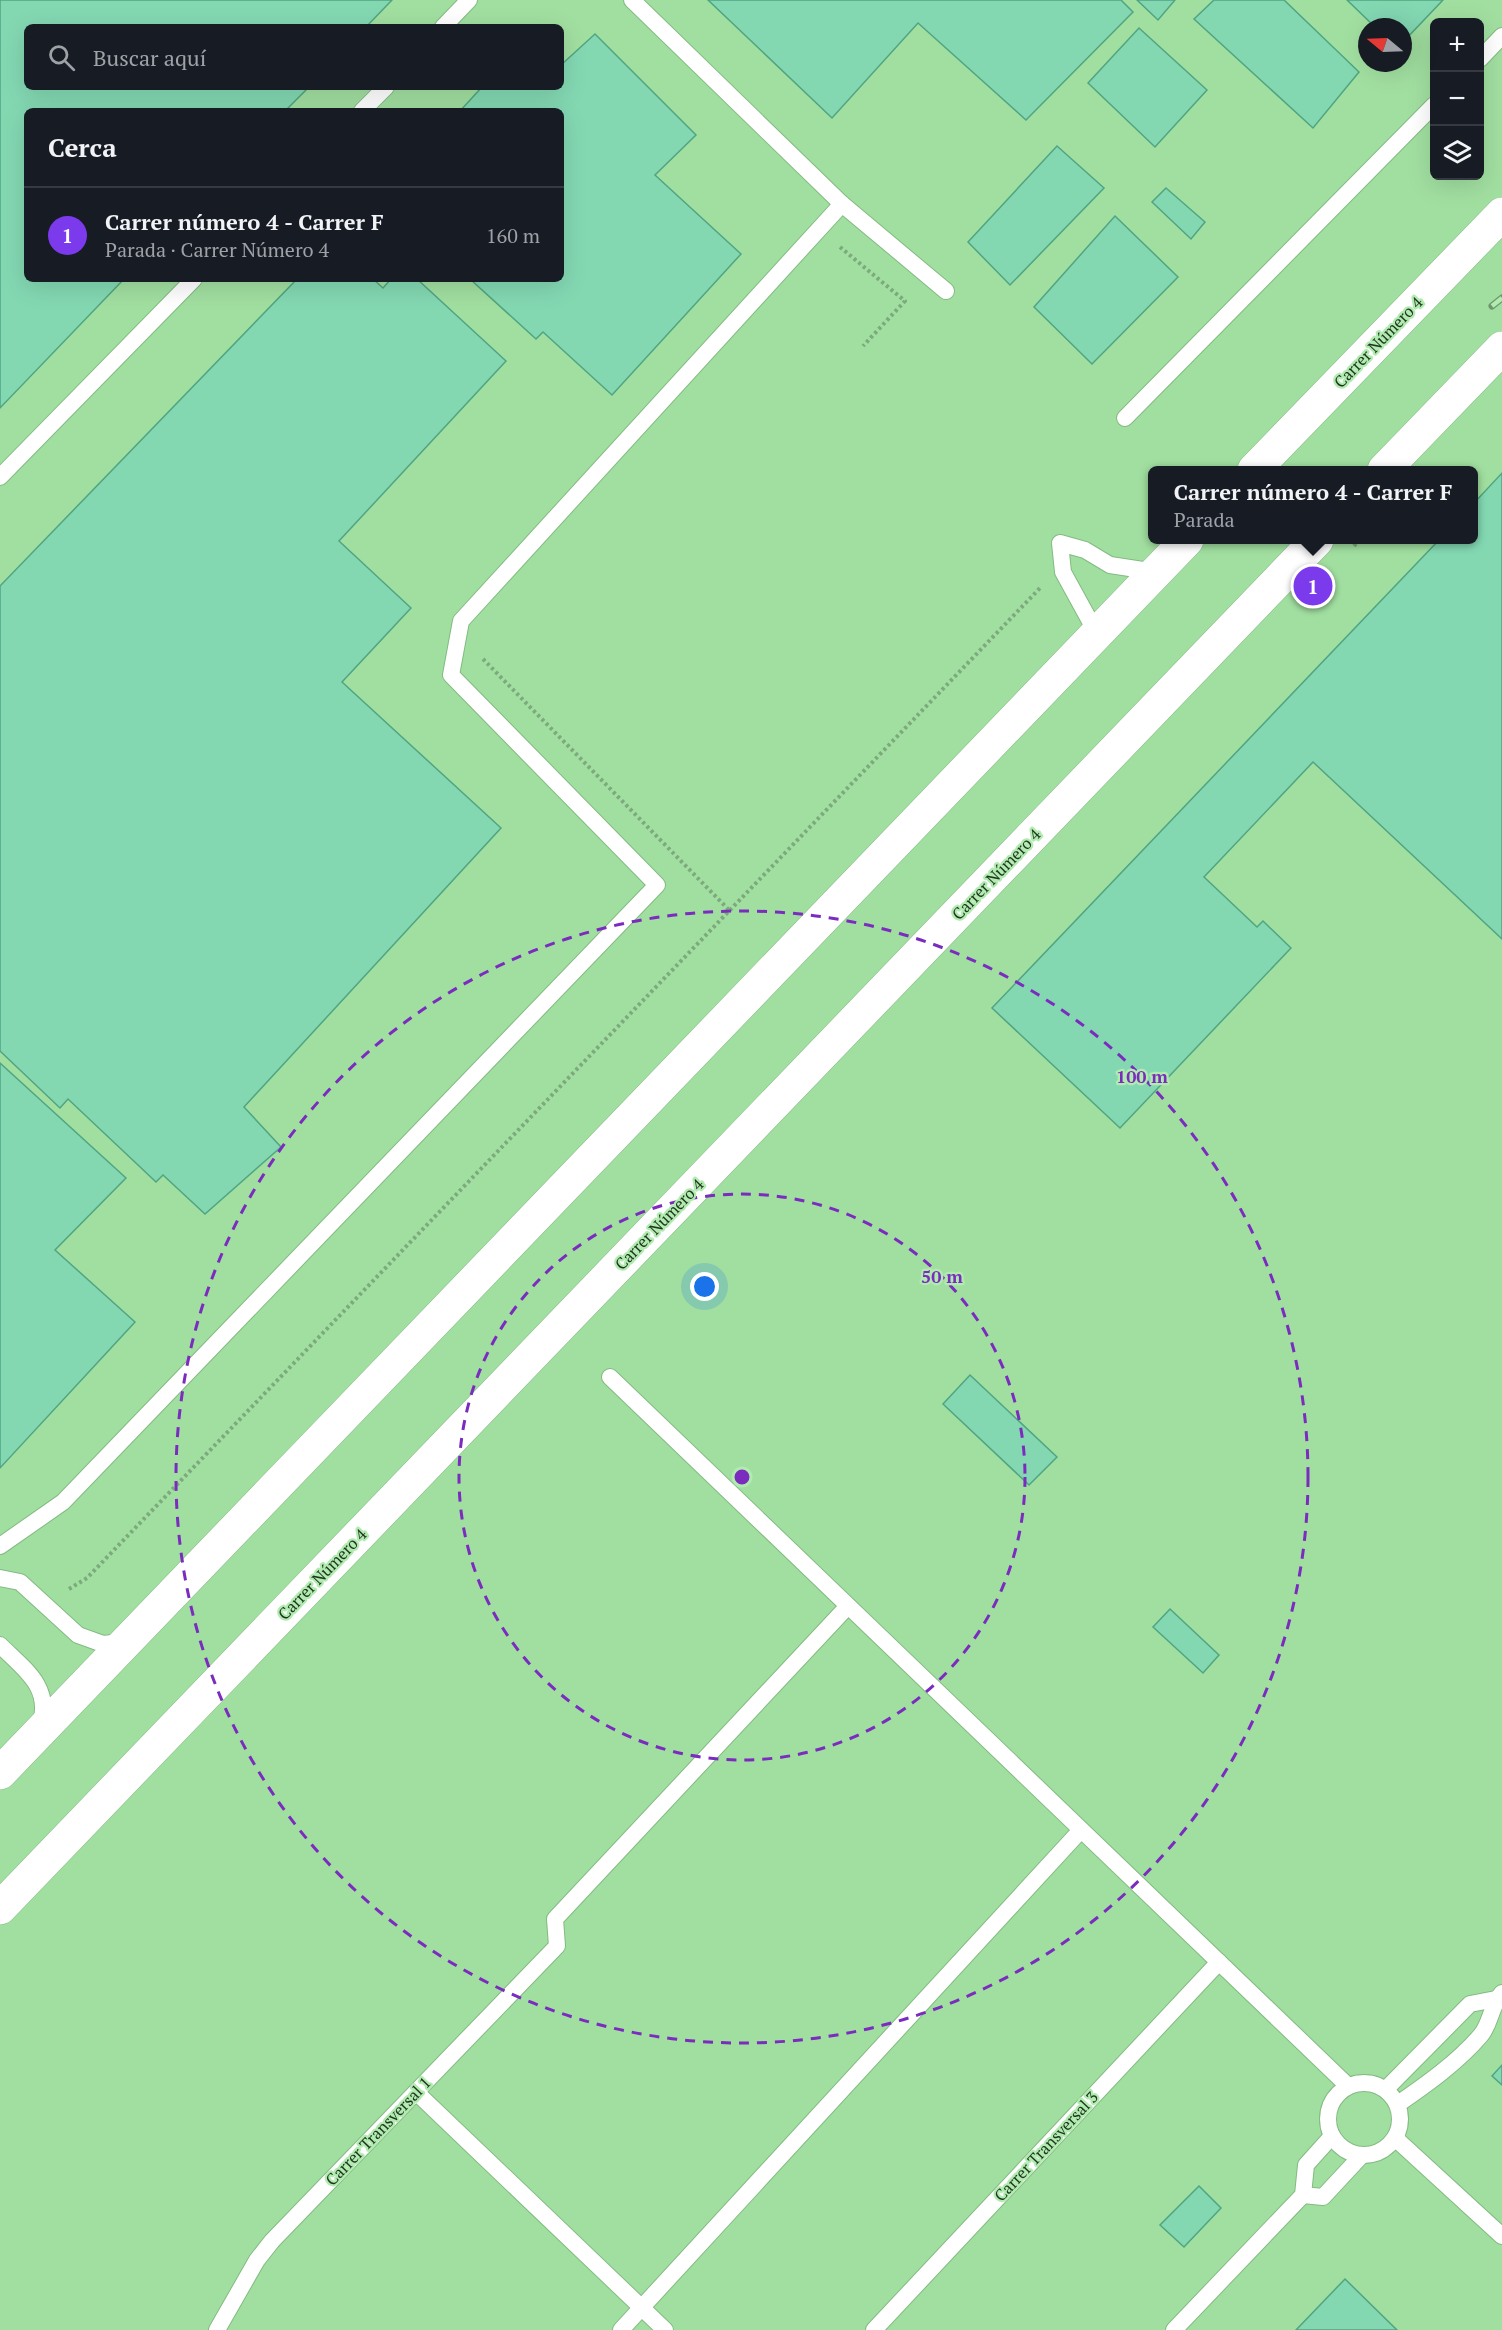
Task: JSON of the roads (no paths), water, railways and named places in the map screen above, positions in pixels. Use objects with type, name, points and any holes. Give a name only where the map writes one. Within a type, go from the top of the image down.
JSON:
[{"type":"street","name":"Carrer Número 4","points":[[1259,466],[1502,214]]},
{"type":"street","points":[[1389,466],[1502,348]]},
{"type":"street","points":[[0,1773],[1183,544]]},
{"type":"street","name":"Carrer Número 4","points":[[0,1908],[1313,544]]},
{"type":"lane","points":[[446,24],[469,0]]},
{"type":"lane","points":[[632,0],[842,204],[946,291]]},
{"type":"lane","points":[[1484,54],[1502,36]]},
{"type":"lane","points":[[365,108],[383,90]]},
{"type":"lane","points":[[1125,418],[1430,109]]},
{"type":"lane","points":[[0,1546],[63,1502],[657,885],[451,675],[461,621],[842,204]]},
{"type":"lane","points":[[0,477],[191,282]]},
{"type":"lane","points":[[1097,634],[1063,572],[1060,543],[1085,550],[1110,565],[1156,572]]},
{"type":"lane","points":[[610,1377],[1348,2086]]},
{"type":"lane","points":[[0,1578],[20,1582],[78,1635],[103,1644],[126,1641]]},
{"type":"lane","name":"Carrer Transversal 1","points":[[217,2330],[257,2260],[272,2241],[557,1946],[555,1919],[848,1606]]},
{"type":"lane","points":[[0,1645],[36,1681],[45,1707],[37,1734]]},
{"type":"lane","points":[[621,2330],[1081,1830]]},
{"type":"lane","name":"Carrer Transversal 3","points":[[874,2330],[1219,1962]]},
{"type":"lane","points":[[1386,2089],[1470,2004],[1499,1996]]},
{"type":"lane","points":[[1398,2104],[1437,2076],[1483,2033],[1499,1996]]},
{"type":"lane","points":[[1367,2082],[1386,2089],[1398,2104],[1400,2122],[1395,2138],[1381,2151],[1362,2155],[1345,2150],[1332,2136],[1328,2125],[1329,2112],[1334,2100],[1348,2086],[1367,2082]]},
{"type":"lane","points":[[416,2092],[664,2330]]},
{"type":"lane","points":[[1174,2330],[1303,2195],[1306,2165],[1332,2136]]},
{"type":"lane","points":[[1395,2138],[1502,2236]]},
{"type":"lane","points":[[1303,2195],[1323,2197],[1362,2155]]},
{"type":"railway","points":[[1492,306],[1502,298]]},
{"type":"place","name":"Carrer número 4 - Carrer F","points":[[1313,586]]}]
